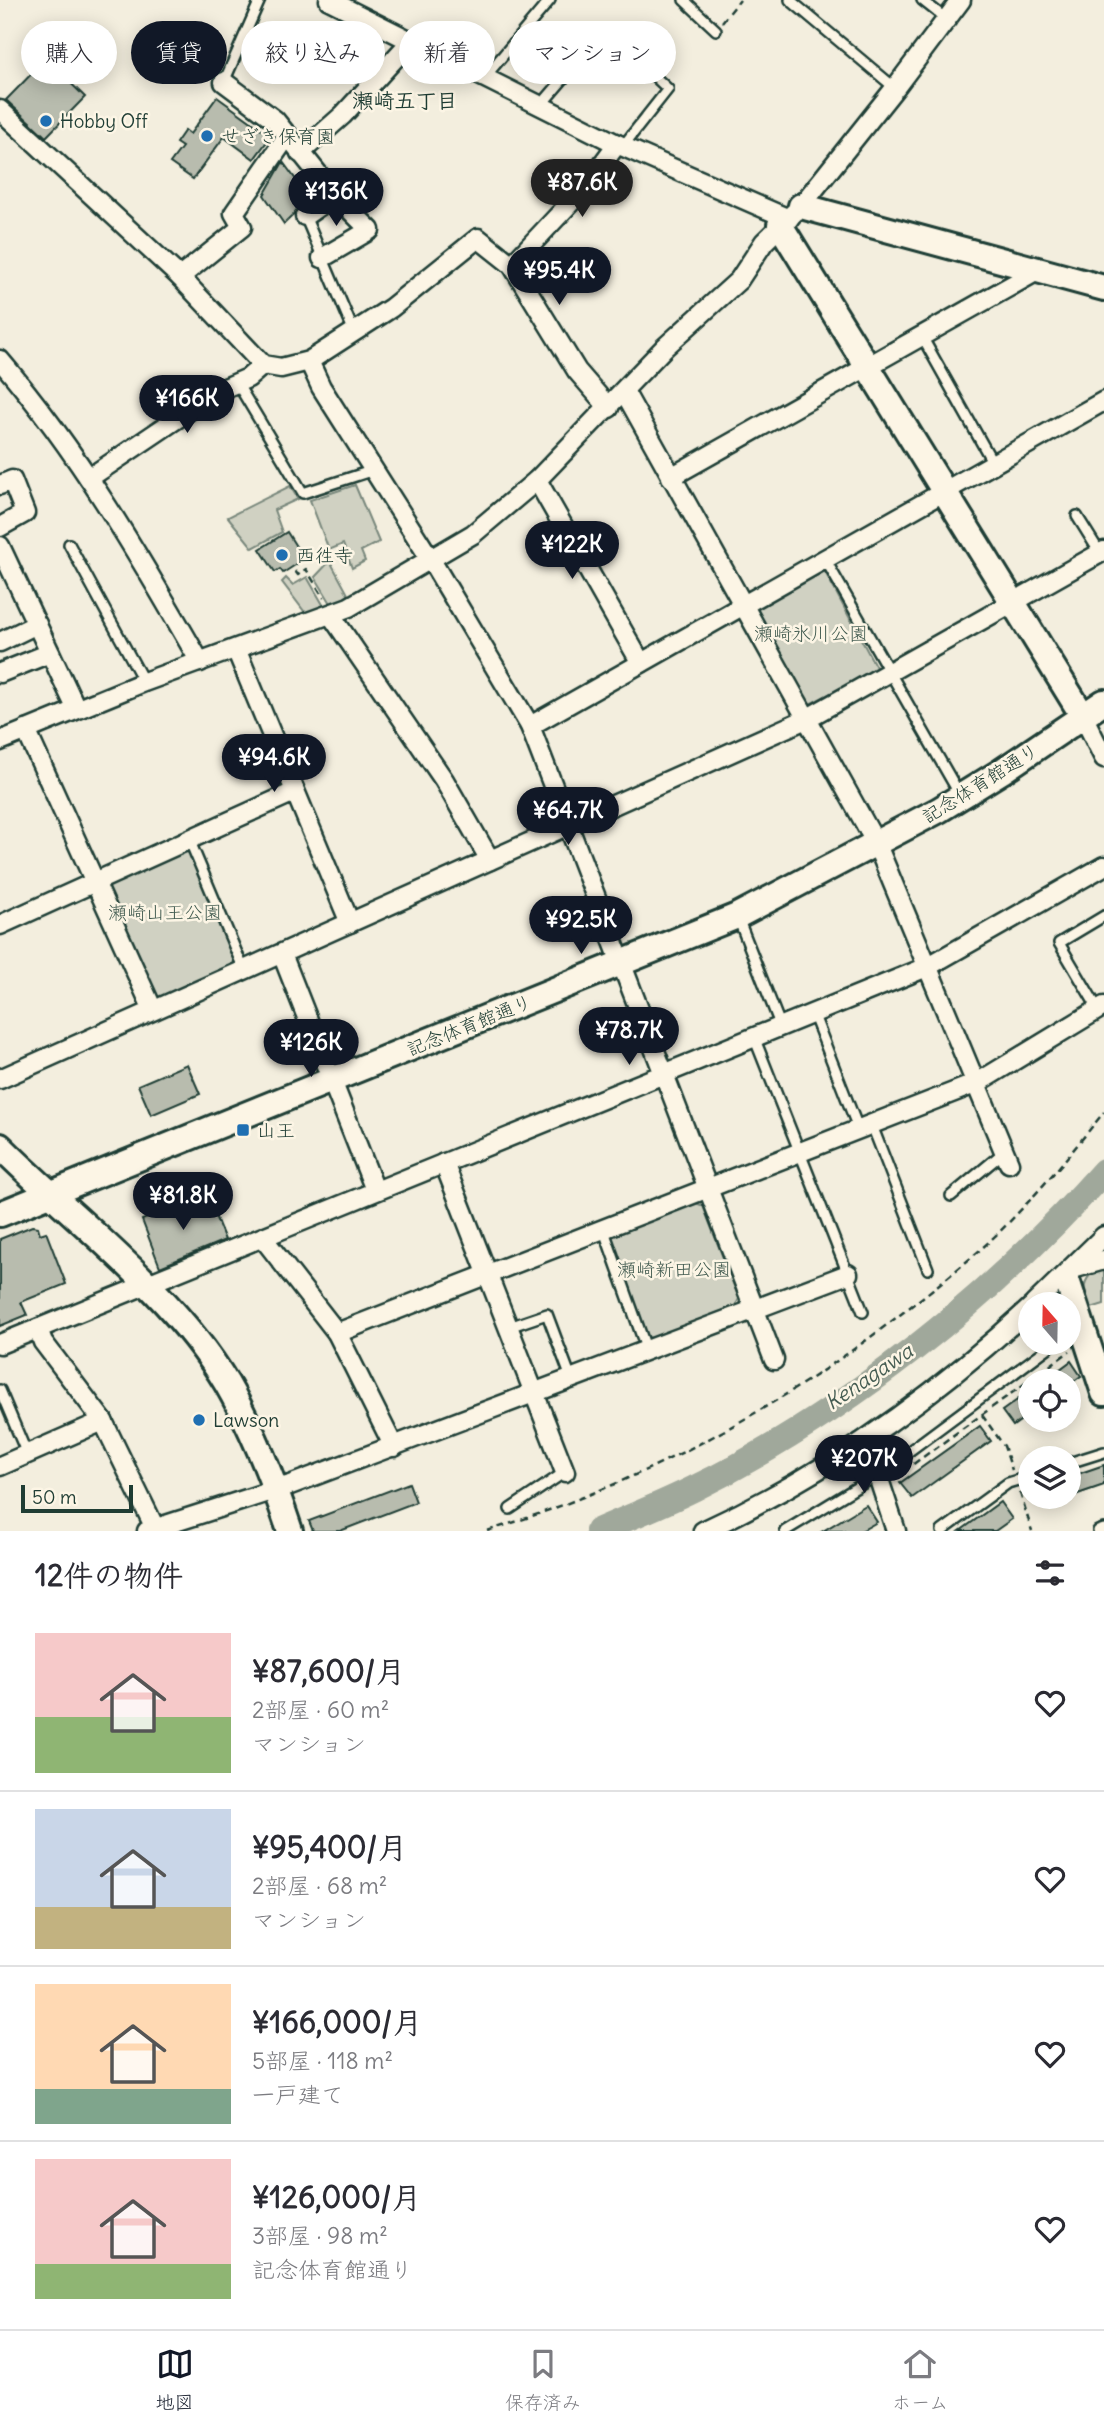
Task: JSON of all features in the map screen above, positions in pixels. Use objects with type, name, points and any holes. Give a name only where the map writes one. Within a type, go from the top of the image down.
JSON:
[{"type":"street","points":[[0,741],[144,682],[333,614],[473,534],[537,480],[665,347],[739,280],[895,88],[961,0]]},
{"type":"street","points":[[341,2],[399,33]]},
{"type":"street","points":[[300,153],[343,115],[399,54]]},
{"type":"street","points":[[495,83],[620,145],[790,216],[1039,270],[1104,288]]},
{"type":"street","points":[[227,84],[275,120],[335,195],[370,230],[322,258]]},
{"type":"street","points":[[0,110],[180,277],[263,365],[281,368],[309,361],[426,282],[478,238],[512,265],[577,371],[609,408]]},
{"type":"street","points":[[180,277],[242,227],[234,214],[288,135]]},
{"type":"street","points":[[512,265],[587,185],[620,145]]},
{"type":"street","points":[[305,216],[335,195]]},
{"type":"street","points":[[790,216],[866,366],[1083,716],[1104,758]]},
{"type":"street","points":[[671,477],[1039,270]]},
{"type":"street","points":[[0,360],[36,404],[130,539],[201,662]]},
{"type":"street","points":[[309,361],[321,387],[431,560],[530,726],[774,1360]]},
{"type":"street","points":[[89,478],[218,391],[237,383],[263,365]]},
{"type":"street","points":[[624,391],[877,845],[1007,1158]]},
{"type":"street","points":[[530,726],[1104,401]]},
{"type":"street","points":[[0,485],[12,480],[26,513],[0,527]]},
{"type":"street","points":[[537,480],[640,663]]},
{"type":"street","points":[[0,545],[76,708]]},
{"type":"street","points":[[0,1079],[806,719],[1102,552]]},
{"type":"street","points":[[333,614],[444,780],[490,860]]},
{"type":"street","points":[[0,642],[37,624]]},
{"type":"street","points":[[236,649],[349,923]]},
{"type":"street","points":[[0,673],[50,653]]},
{"type":"street","name":"記念体育館通り","points":[[0,1214],[737,916],[877,845],[961,797],[1104,702]]},
{"type":"street","points":[[26,730],[153,1010]]},
{"type":"street","points":[[0,925],[295,792]]},
{"type":"street","points":[[0,1344],[263,1238],[375,1189],[926,967],[1104,866]]},
{"type":"street","points":[[282,954],[375,1189]]},
{"type":"street","points":[[337,1333],[976,1083],[1101,1007]]},
{"type":"street","points":[[0,1146],[146,1284],[199,1343],[226,1383],[260,1448],[290,1531]]},
{"type":"street","points":[[443,1163],[565,1472]]},
{"type":"street","points":[[1048,1292],[1068,1276],[1104,1236]]},
{"type":"street","points":[[263,1238],[337,1333],[394,1447]]},
{"type":"street","points":[[1068,1276],[1104,1260]]},
{"type":"street","points":[[38,1329],[43,1342],[103,1421],[151,1530],[276,1490],[394,1447],[753,1307],[848,1274]]},
{"type":"street","points":[[1068,1276],[1071,1292]]},
{"type":"street","points":[[703,1531],[866,1440],[945,1383],[1018,1318]]},
{"type":"street","points":[[1082,1340],[1104,1392]]},
{"type":"street","points":[[0,1465],[103,1421]]},
{"type":"street","points":[[866,1440],[896,1531]]},
{"type":"lane","points":[[227,75],[261,0]]},
{"type":"lane","points":[[495,65],[550,0]]},
{"type":"lane","points":[[684,0],[716,30]]},
{"type":"lane","points":[[790,0],[895,88]]},
{"type":"lane","points":[[922,0],[946,19]]},
{"type":"lane","points":[[541,105],[607,32],[668,89],[620,145]]},
{"type":"lane","points":[[305,216],[354,332]]},
{"type":"lane","points":[[921,335],[993,463]]},
{"type":"lane","points":[[237,383],[303,493],[374,470]]},
{"type":"lane","points":[[1077,516],[1102,552]]},
{"type":"lane","points":[[69,544],[144,682]]},
{"type":"lane","points":[[825,559],[961,797]]},
{"type":"lane","points":[[189,839],[244,970]]},
{"type":"lane","points":[[737,916],[781,1027]]},
{"type":"lane","points":[[1101,1007],[1059,943],[1104,916]]},
{"type":"lane","points":[[813,1013],[928,1269]]},
{"type":"lane","points":[[754,1037],[863,1312]]},
{"type":"lane","points":[[951,1196],[1007,1158]]},
{"type":"lane","points":[[603,1228],[646,1348]]},
{"type":"lane","points":[[509,1327],[547,1314],[571,1378]]},
{"type":"lane","points":[[785,1531],[877,1475],[1039,1355]]},
{"type":"lane","points":[[0,1390],[27,1454]]},
{"type":"lane","points":[[1081,1459],[1104,1452]]},
{"type":"lane","points":[[510,1509],[565,1472]]},
{"type":"lane","points":[[942,1531],[1007,1483],[1018,1480]]},
{"type":"lane","points":[[1098,1531],[1104,1529]]},
{"type":"path","points":[[716,30],[740,0]]},
{"type":"path","points":[[295,570],[298,575],[306,569],[333,614]]},
{"type":"path","points":[[487,1531],[600,1493],[684,1454],[766,1408],[856,1349],[952,1273],[1013,1219],[1104,1112]]},
{"type":"path","points":[[877,1475],[895,1479],[1051,1355]]},
{"type":"green space","points":[[355,485],[379,542],[361,551],[365,561],[352,568],[343,544],[329,550],[310,500]]},
{"type":"green space","points":[[290,486],[298,499],[274,510],[282,532],[253,548],[228,517]]},
{"type":"green space","points":[[330,561],[349,596],[332,605],[315,577]]},
{"type":"green space","name":"瀬崎氷川公園","points":[[824,570],[877,669],[806,706],[752,611]]},
{"type":"green space","points":[[307,577],[325,608],[307,615],[282,582],[286,578],[293,585]]},
{"type":"green space","name":"瀬崎山王公園","points":[[185,851],[190,854],[236,961],[231,968],[160,999],[154,997],[106,892],[108,883]]},
{"type":"green space","name":"瀬崎新田公園","points":[[694,1202],[703,1206],[739,1299],[735,1306],[652,1338],[645,1336],[611,1240],[613,1233]]},
{"type":"green space","points":[[1104,1268],[1104,1304],[1088,1309],[1085,1284],[1091,1274]]},
{"type":"building","points":[[22,84],[72,84],[85,97],[46,137],[6,100]]},
{"type":"building","points":[[217,97],[271,136],[254,159],[224,137],[193,179],[170,163],[182,147],[176,143],[185,130],[190,134]]},
{"type":"building","points":[[283,162],[310,199],[284,224],[264,195]]},
{"type":"building","points":[[287,532],[302,556],[298,558],[300,562],[283,573],[280,569],[275,572],[260,549]]},
{"type":"building","points":[[187,1064],[200,1094],[151,1115],[138,1085]]},
{"type":"building","points":[[209,1201],[225,1240],[160,1267],[142,1220],[186,1202],[188,1209]]},
{"type":"building","points":[[32,1226],[38,1227],[40,1234],[46,1232],[66,1284],[21,1302],[27,1315],[0,1326],[0,1239]]},
{"type":"building","points":[[1071,1361],[1076,1369],[1060,1369]]},
{"type":"building","points":[[1018,1399],[1018,1422],[1013,1426],[1002,1411]]},
{"type":"building","points":[[980,1426],[991,1441],[912,1498],[900,1483]]},
{"type":"building","points":[[1104,1465],[1104,1485],[1081,1493],[1081,1473]]},
{"type":"building","points":[[409,1483],[416,1502],[340,1531],[313,1531],[309,1521]]},
{"type":"building","points":[[1000,1502],[1012,1519],[995,1531],[960,1531]]},
{"type":"building","points":[[866,1505],[877,1522],[861,1531],[823,1531]]},
{"type":"waterway","name":"Kenagawa","points":[[598,1531],[683,1494],[751,1459],[861,1388],[966,1307],[1015,1263],[1104,1171]]},
{"type":"place","name":"Hobby Off","points":[[46,121]]},
{"type":"place","name":"せざき保育園","points":[[207,136]]},
{"type":"place","name":"西徃寺","points":[[282,555]]},
{"type":"place","name":"山王","points":[[243,1130]]},
{"type":"place","name":"Lawson","points":[[199,1420]]},
{"type":"district","name":"瀬崎五丁目","points":[[405,101]]}]
